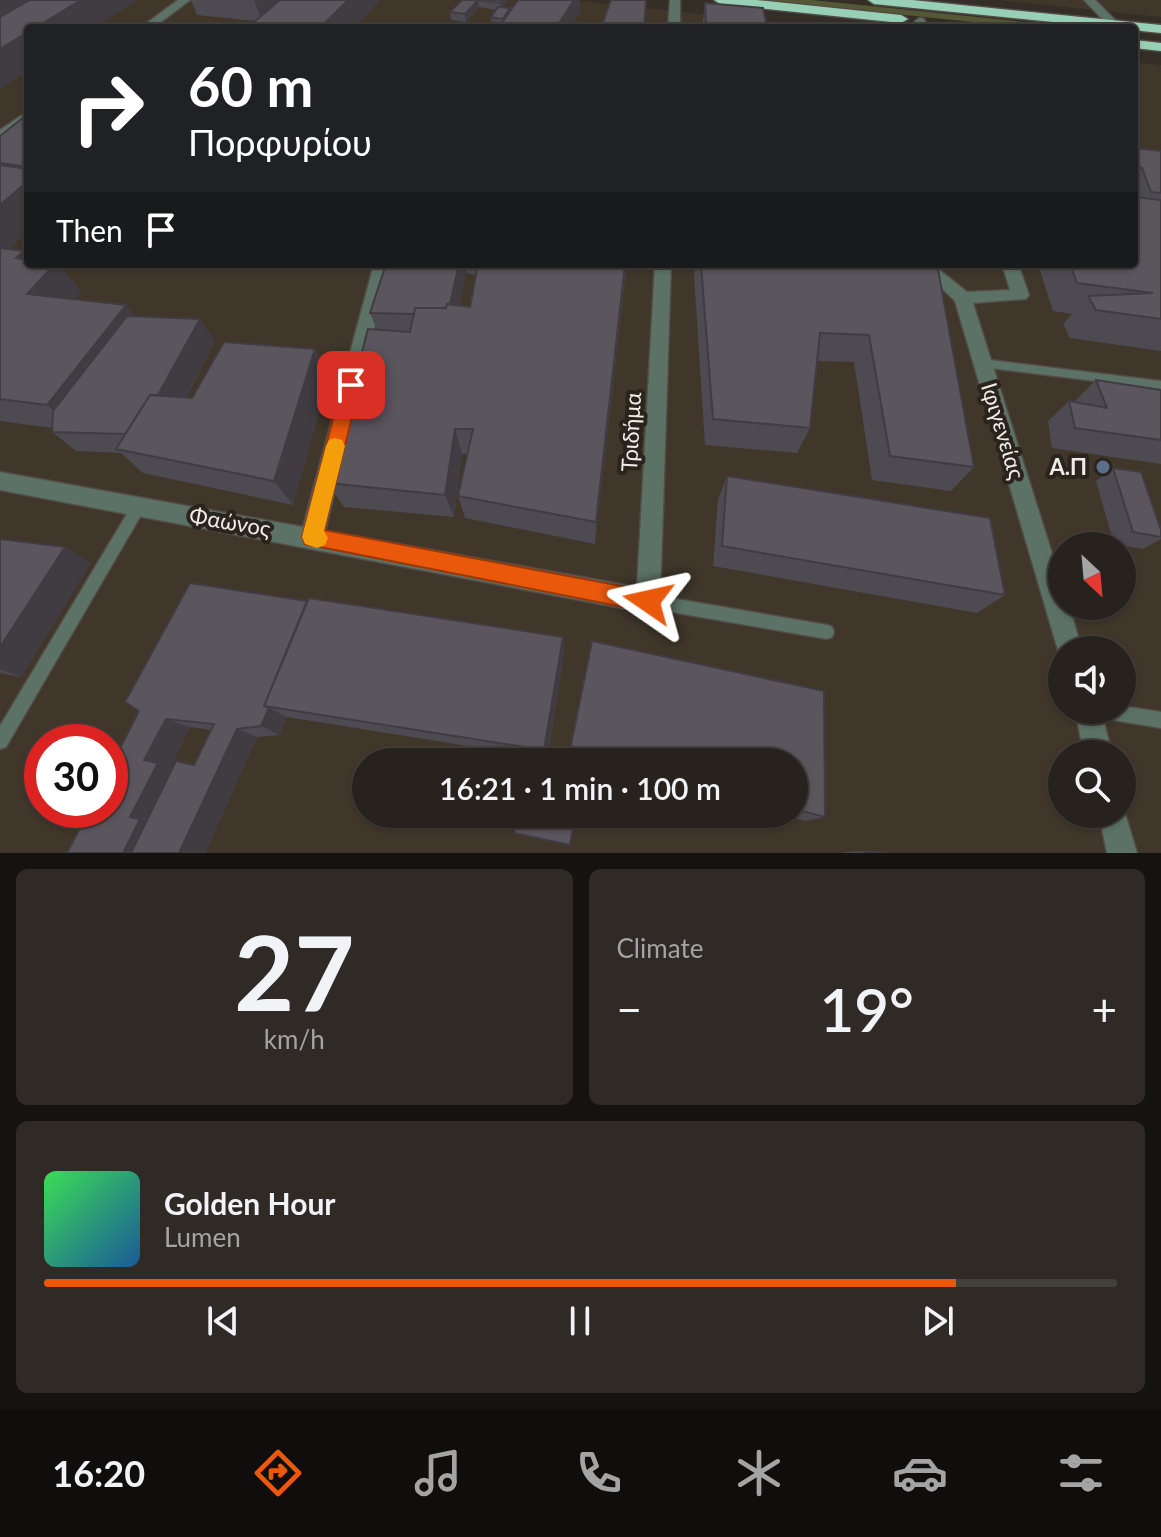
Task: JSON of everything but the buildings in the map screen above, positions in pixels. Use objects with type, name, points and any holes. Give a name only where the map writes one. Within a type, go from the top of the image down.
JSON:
[{"type":"highway","points":[[720,0],[925,24]]},
{"type":"highway","points":[[874,0],[937,3],[1113,24]]},
{"type":"highway","points":[[1138,27],[1161,29]]},
{"type":"highway","points":[[1138,44],[1161,47]]},
{"type":"street","points":[[152,24],[185,0]]},
{"type":"street","points":[[674,24],[675,0]]},
{"type":"street","points":[[1089,0],[1113,24]]},
{"type":"street","points":[[1,134],[24,120]]},
{"type":"street","points":[[312,537],[381,268]]},
{"type":"street","name":"Τριδήμα","points":[[648,601],[663,268]]},
{"type":"street","points":[[909,268],[932,270],[963,298],[1020,295],[1011,268]]},
{"type":"street","name":"Ιφιγενείας","points":[[963,298],[1066,636]]},
{"type":"street","name":"Φαώνος","points":[[0,481],[648,601]]},
{"type":"street","points":[[1116,828],[1122,853]]},
{"type":"lane","points":[[982,363],[1161,385]]},
{"type":"lane","points":[[0,741],[139,506]]},
{"type":"lane","points":[[648,601],[827,632]]},
{"type":"lane","points":[[1136,716],[1161,720]]},
{"type":"shaded area","points":[[0,0],[573,0],[789,24],[24,24],[24,268],[1138,268],[1138,62],[1161,65],[1161,853],[0,853]]},
{"type":"shaded area","points":[[996,0],[1161,0],[1161,17]]},
{"type":"green space","points":[[761,0],[812,0],[1043,24],[991,24]]},
{"type":"slow traffic","points":[[317,538],[312,537],[335,446]]},
{"type":"place","name":"Α.Π","points":[[1103,467]]},
{"type":"route","points":[[351,385],[312,537],[648,601]]}]
